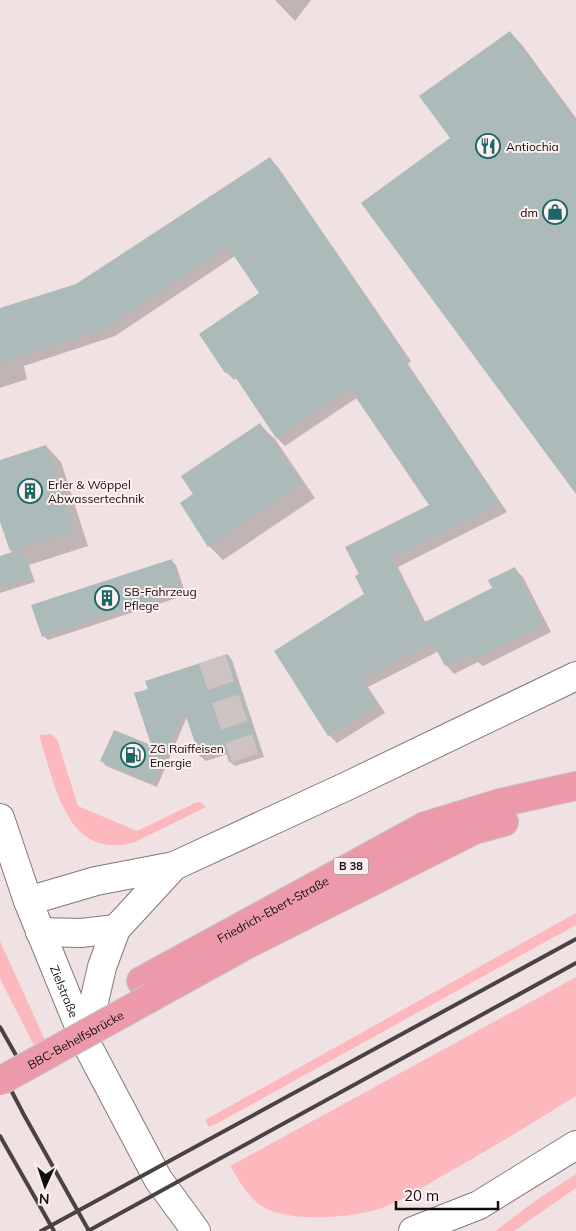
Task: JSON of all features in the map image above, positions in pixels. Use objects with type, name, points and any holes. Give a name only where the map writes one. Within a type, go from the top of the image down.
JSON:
[{"type":"main road","name":"Friedrich-Ebert-Straße","points":[[146,989],[425,826],[500,803],[576,786]]},
{"type":"main road","name":"Friedrich-Ebert-Straße","points":[[146,989],[246,945],[474,830],[576,801]]},
{"type":"main road","name":"BBC-Behelfsbrücke","points":[[0,1060],[146,989]]},
{"type":"main road","name":"BBC-Behelfsbrücke","points":[[0,1081],[146,989]]},
{"type":"street","points":[[28,902],[96,880],[174,866],[345,787],[576,676]]},
{"type":"street","name":"Zielstraße","points":[[0,818],[28,902],[85,1041],[158,1178],[196,1231]]},
{"type":"street","points":[[85,1041],[102,967],[116,929],[174,866]]},
{"type":"street","points":[[40,932],[81,933],[116,929]]},
{"type":"street","points":[[413,1231],[479,1205],[576,1145]]},
{"type":"street","points":[[451,1231],[479,1205]]},
{"type":"shaded area","points":[[51,734],[57,739],[78,806],[137,831],[195,803],[200,802],[206,807],[135,842],[112,845],[93,841],[79,830],[67,814],[58,796],[39,735]]},
{"type":"shaded area","points":[[576,913],[576,925],[216,1124],[209,1127],[205,1120]]},
{"type":"shaded area","points":[[0,941],[55,1062],[45,1067],[0,979]]},
{"type":"shaded area","points":[[576,977],[576,1096],[493,1147],[405,1197],[382,1208],[355,1214],[322,1217],[289,1215],[263,1207],[253,1199],[230,1166]]},
{"type":"shaded area","points":[[576,1174],[576,1188],[514,1231],[495,1231],[535,1201]]},
{"type":"building","points":[[510,31],[576,121],[576,494],[361,203],[450,138],[419,96]]},
{"type":"building","points":[[270,157],[404,353],[401,355],[500,503],[391,558],[423,623],[492,588],[488,580],[515,567],[543,624],[474,659],[471,653],[445,666],[433,642],[361,679],[377,705],[328,736],[274,651],[364,594],[355,576],[359,574],[345,547],[429,505],[350,389],[276,438],[230,369],[225,373],[199,334],[259,293],[228,247],[106,328],[0,363],[0,308],[76,284]]},
{"type":"building","points":[[260,423],[301,483],[208,547],[180,503],[193,494],[181,476]]},
{"type":"building","name":"Erler & Wöppel Abwassertechnik","points":[[46,445],[74,531],[10,551],[0,522],[0,460]]},
{"type":"building","points":[[21,549],[31,577],[0,587],[0,556]]},
{"type":"building","name":"SB-Fahrzeug Pflege","points":[[172,559],[182,590],[42,637],[31,605]]},
{"type":"building","points":[[228,654],[260,752],[229,762],[225,749],[200,757],[184,711],[152,783],[100,761],[114,730],[151,745],[134,693],[148,689],[145,681]]},
{"type":"tunnel","points":[[212,659],[245,758]]},
{"type":"railway","points":[[41,1231],[576,939]]},
{"type":"railway","points":[[88,1231],[576,963]]},
{"type":"railway","points":[[0,1027],[29,1078]]},
{"type":"railway","points":[[0,1069],[89,1231]]},
{"type":"railway","points":[[0,1136],[54,1231]]},
{"type":"place","name":"Antiochia","points":[[488,146]]},
{"type":"place","name":"dm","points":[[555,212]]},
{"type":"place","name":"Erler & Wöppel Abwassertechnik","points":[[30,491]]},
{"type":"place","name":"SB-Fahrzeug Pflege","points":[[107,598]]},
{"type":"place","name":"ZG Raiffeisen Energie","points":[[133,755]]}]
